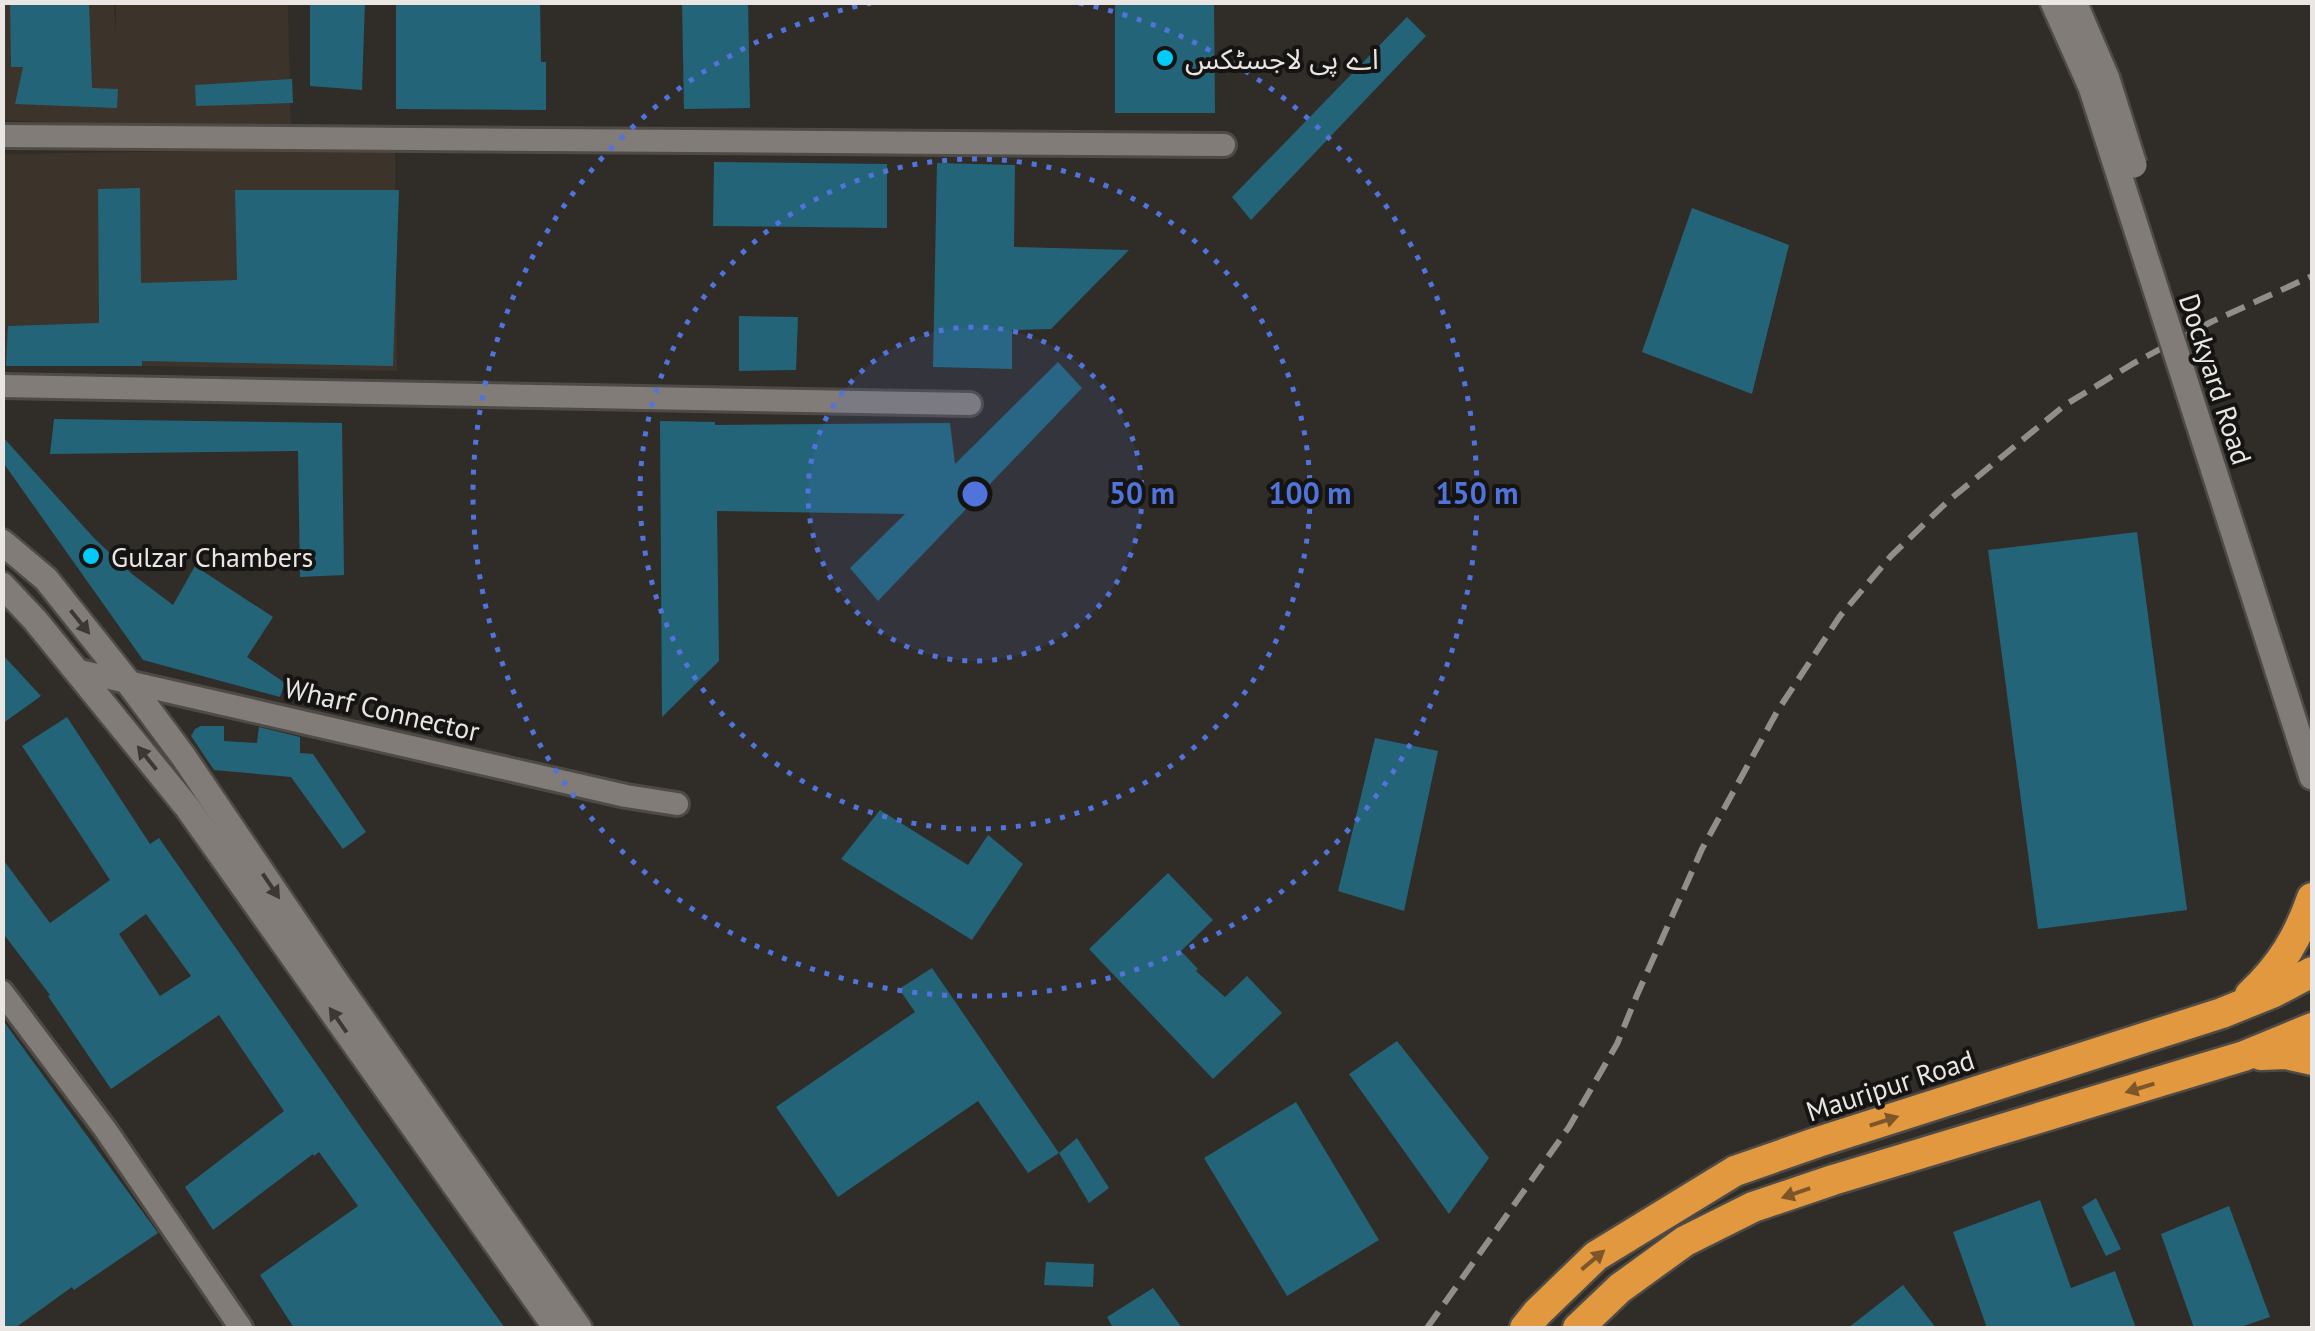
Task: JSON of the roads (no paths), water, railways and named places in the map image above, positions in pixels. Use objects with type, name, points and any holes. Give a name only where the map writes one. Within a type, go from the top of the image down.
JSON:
[{"type":"highway","points":[[2216,1015],[2252,994],[2279,964],[2300,930],[2312,898]]},
{"type":"highway","name":"Mauripur Road","points":[[1524,1328],[1596,1256],[1735,1171],[2216,1015],[2312,972]]},
{"type":"highway","points":[[1578,1328],[1620,1288],[1685,1241],[1754,1207],[2238,1058],[2312,1028]]},
{"type":"highway","points":[[2238,1058],[2286,1054],[2312,1060]]},
{"type":"street","name":"Dockyard Road","points":[[2053,2],[2091,87],[2308,738]]},
{"type":"street","name":"Dockyard Road","points":[[2074,2],[2107,79],[2308,738],[2312,778]]},
{"type":"street","points":[[2,136],[1224,145]]},
{"type":"street","points":[[2,386],[970,404]]},
{"type":"street","points":[[9,546],[46,579],[183,756],[579,1328]]},
{"type":"street","points":[[22,604],[46,579]]},
{"type":"street","points":[[2,585],[22,604],[187,807],[556,1328]]},
{"type":"street","name":"Wharf Connector","points":[[75,670],[677,804]]},
{"type":"street","points":[[2,992],[104,1129],[241,1328]]},
{"type":"railway","points":[[1427,1328],[1569,1127],[1617,1044],[1702,849],[1778,710],[1840,616],[1891,556],[1948,501],[2065,405],[2211,322],[2312,276]]},
{"type":"place","name":"اے پی لاجسٹکس","points":[[1165,58]]},
{"type":"place","name":"Gulzar Chambers","points":[[91,556]]}]
